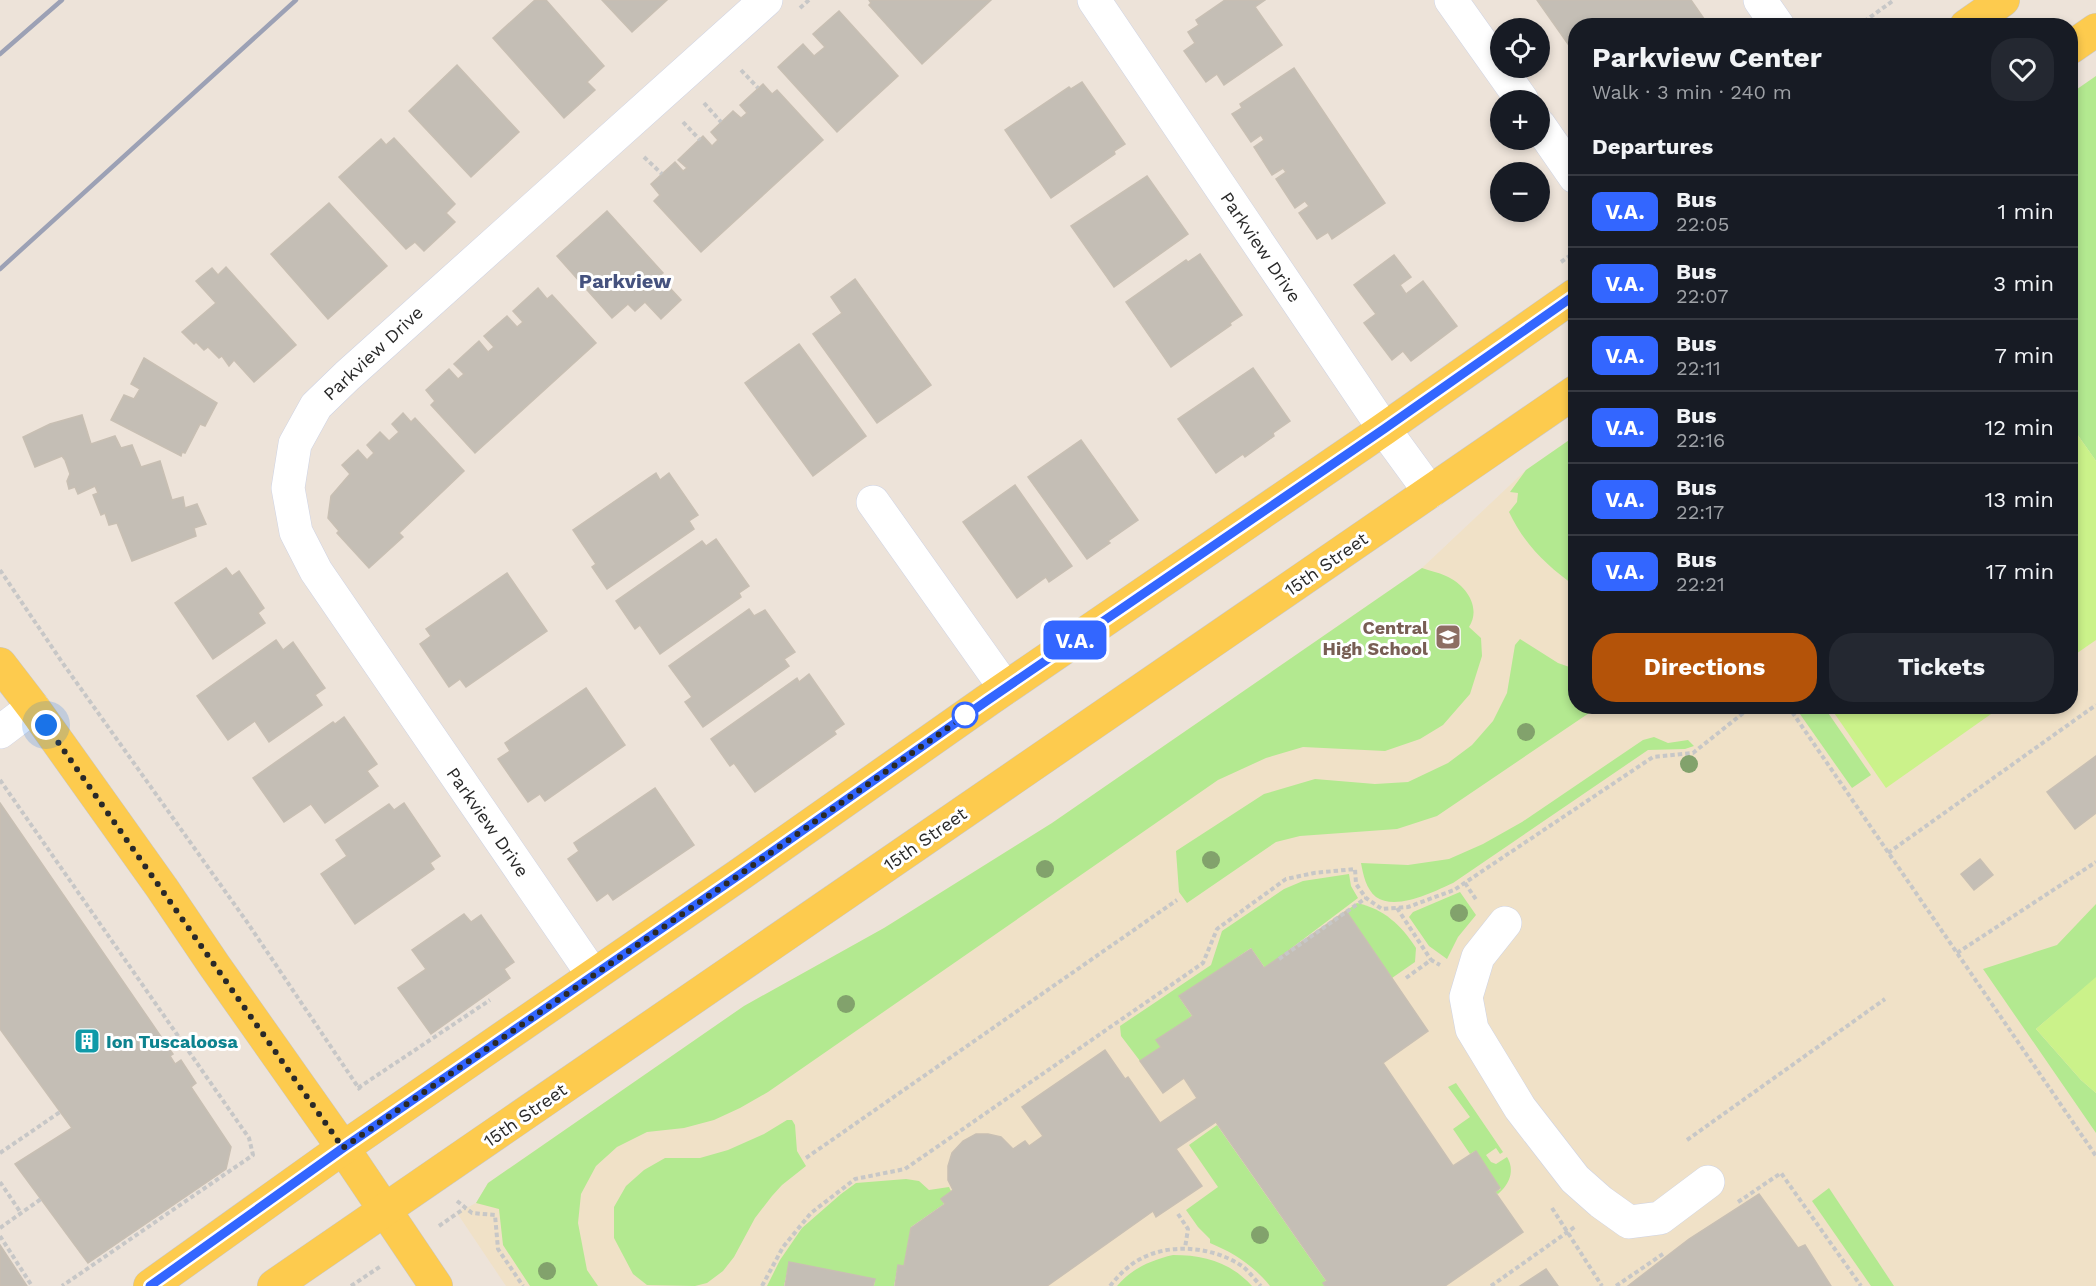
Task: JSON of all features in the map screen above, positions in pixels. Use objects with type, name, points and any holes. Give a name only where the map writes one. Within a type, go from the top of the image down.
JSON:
[{"type":"main road","points":[[1977,18],[2003,0]]},
{"type":"main road","points":[[2078,42],[2096,30]]},
{"type":"main road","points":[[150,1286],[383,1120],[1568,300]]},
{"type":"main road","name":"15th Street","points":[[274,1286],[1568,397]]},
{"type":"main road","points":[[0,664],[162,888],[436,1286]]},
{"type":"street","name":"Parkview Drive","points":[[1094,0],[1384,429],[1430,492]]},
{"type":"street","points":[[1451,0],[1515,90]]},
{"type":"street","points":[[1760,0],[1772,18]]},
{"type":"street","name":"Parkview Drive","points":[[593,975],[316,571],[296,532],[288,488],[295,444],[316,406],[347,376],[779,8]]},
{"type":"street","points":[[1550,141],[1568,167]]},
{"type":"street","points":[[873,502],[1005,688]]},
{"type":"street","points":[[0,732],[33,707]]},
{"type":"street","points":[[1505,923],[1478,957],[1466,997],[1472,1029],[1520,1108],[1575,1179],[1629,1222],[1660,1218],[1708,1182]]},
{"type":"path","points":[[779,8],[809,0]]},
{"type":"path","points":[[1869,18],[1894,0]]},
{"type":"path","points":[[736,65],[758,88]]},
{"type":"path","points":[[699,99],[721,123]]},
{"type":"path","points":[[678,117],[700,140]]},
{"type":"path","points":[[640,152],[662,174]]},
{"type":"path","points":[[0,570],[247,922],[358,1088],[383,1120]]},
{"type":"path","points":[[1888,853],[2096,705]]},
{"type":"path","points":[[762,1286],[783,1248],[810,1213],[855,1179],[905,1169],[1203,963],[1217,929],[1286,879],[1314,873],[1355,869],[1356,884],[1366,898],[1382,909],[1408,907],[1454,890],[1653,757],[1693,753],[1742,714]]},
{"type":"path","points":[[1793,714],[2096,1156]]},
{"type":"path","points":[[0,780],[249,1138],[253,1155],[62,1286]]},
{"type":"path","points":[[1957,953],[2096,862]]},
{"type":"path","points":[[1279,958],[1366,898]]},
{"type":"path","points":[[806,1158],[1177,900]]},
{"type":"path","points":[[1397,908],[1431,960],[1441,966]]},
{"type":"path","points":[[1406,978],[1431,960]]},
{"type":"path","points":[[1687,1140],[1885,999]]},
{"type":"path","points":[[0,1153],[60,1112]]},
{"type":"path","points":[[1733,1206],[1781,1173],[1861,1286]]},
{"type":"path","points":[[431,1180],[472,1213],[495,1215],[498,1249],[523,1286]]},
{"type":"path","points":[[0,1182],[21,1213]]},
{"type":"path","points":[[0,1228],[41,1199]]},
{"type":"path","points":[[1178,1214],[1188,1229],[1185,1248]]},
{"type":"path","points":[[1491,1286],[1582,1220]]},
{"type":"path","points":[[0,1236],[32,1286]]},
{"type":"path","points":[[1110,1286],[1127,1268],[1154,1253],[1185,1248],[1216,1252],[1244,1267],[1262,1286]]},
{"type":"path","points":[[1616,1286],[1665,1253]]},
{"type":"shaded area","name":"Central High School","points":[[2096,76],[2096,1286],[506,1286],[457,1213],[476,1203],[488,1183],[744,1006],[884,928],[1052,823],[1422,568],[1526,470],[1568,441],[1568,714],[2078,714],[2078,88]]},
{"type":"green space","points":[[2096,76],[2096,461],[2078,435],[2078,88]]},
{"type":"green space","points":[[2078,435],[2096,461],[2096,640],[2078,652]]},
{"type":"green space","points":[[1568,441],[1568,580],[1537,554],[1509,512],[1517,502],[1518,493],[1510,492],[1526,470]]},
{"type":"green space","points":[[1422,568],[1446,576],[1465,590],[1470,597],[1474,612],[1469,627],[1481,638],[1482,656],[1470,694],[1443,725],[1420,739],[1385,751],[1303,747],[1266,758],[1218,780],[768,1092],[714,1120],[684,1128],[647,1132],[617,1147],[596,1166],[581,1194],[578,1223],[587,1270],[598,1286],[530,1286],[503,1245],[499,1209],[476,1203],[488,1183],[744,1006],[884,928],[1052,823]]},
{"type":"green space","points":[[1520,639],[1558,663],[1568,667],[1568,714],[1588,714],[1437,816],[1397,829],[1300,836],[1276,842],[1187,903],[1179,892],[1176,851],[1264,794],[1315,779],[1375,784],[1408,782],[1448,763],[1472,745],[1493,721],[1507,693],[1515,645]]},
{"type":"green space","points":[[1800,714],[1829,714],[1871,775],[1852,788]]},
{"type":"green space","points":[[1835,714],[1991,714],[1886,788]]},
{"type":"green space","points":[[1654,737],[1668,743],[1688,740],[1694,746],[1685,749],[1648,750],[1453,883],[1435,891],[1414,899],[1394,902],[1376,897],[1367,886],[1361,863],[1408,865],[1449,859],[1483,844],[1522,822],[1643,740]]},
{"type":"green space","points":[[1349,874],[1351,886],[1358,898],[1265,968],[1251,948],[1179,997],[1192,1016],[1157,1041],[1161,1048],[1140,1061],[1121,1036],[1120,1026],[1211,965],[1222,931],[1284,889],[1303,881]]},
{"type":"green space","points":[[1460,892],[1476,915],[1458,937],[1447,959],[1429,946],[1409,917],[1413,912]]},
{"type":"green space","points":[[1357,903],[1376,909],[1391,919],[1416,948],[1415,962],[1392,978],[1346,911]]},
{"type":"green space","points":[[2096,904],[2096,978],[2036,1029],[2081,1080],[2096,1093],[2096,1133],[1983,969],[2057,945]]},
{"type":"green space","points":[[2096,977],[2096,1093],[2081,1080],[2036,1029]]},
{"type":"green space","points":[[1456,1083],[1503,1152],[1500,1154],[1496,1148],[1486,1155],[1491,1162],[1496,1164],[1507,1157],[1511,1167],[1506,1186],[1498,1194],[1495,1192],[1501,1189],[1475,1151],[1470,1154],[1453,1129],[1470,1117],[1448,1087]]},
{"type":"green space","points":[[787,1120],[792,1120],[795,1125],[797,1151],[806,1166],[772,1196],[755,1218],[734,1257],[723,1271],[707,1283],[695,1286],[647,1285],[633,1274],[614,1238],[614,1207],[626,1186],[644,1170],[665,1158],[700,1158],[728,1150],[764,1134]]},
{"type":"green space","points":[[1217,1125],[1326,1281],[1323,1283],[1325,1286],[1270,1286],[1243,1260],[1210,1243],[1210,1239],[1186,1210],[1218,1187],[1189,1145]]},
{"type":"green space","points":[[906,1179],[919,1181],[929,1190],[949,1187],[951,1191],[941,1199],[944,1204],[911,1227],[904,1265],[898,1265],[894,1286],[874,1286],[875,1279],[789,1263],[784,1286],[767,1286],[780,1260],[802,1228],[841,1194],[856,1183]]},
{"type":"green space","points":[[1829,1188],[1894,1286],[1871,1286],[1812,1201]]},
{"type":"green space","points":[[1173,1255],[1195,1256],[1216,1261],[1235,1271],[1252,1286],[1117,1286],[1142,1266]]},
{"type":"building","points":[[535,0],[546,0],[604,66],[587,82],[595,90],[564,118],[493,38]]},
{"type":"building","points":[[602,0],[667,0],[632,32]]},
{"type":"building","points":[[869,0],[991,0],[922,64],[869,5],[871,3]]},
{"type":"building","points":[[1225,0],[1265,0],[1255,7],[1282,45],[1224,85],[1217,74],[1206,82],[1184,51],[1195,43],[1188,32],[1199,25],[1196,20]]},
{"type":"building","points":[[1537,0],[1691,0],[1703,18],[1568,18],[1568,44]]},
{"type":"building","points":[[839,11],[898,76],[837,132],[778,67],[803,44],[814,56],[825,47],[813,34]]},
{"type":"building","points":[[457,65],[519,132],[471,177],[409,111]]},
{"type":"building","points":[[1294,68],[1385,203],[1332,239],[1328,232],[1317,239],[1299,213],[1309,206],[1305,201],[1295,208],[1276,179],[1286,172],[1283,168],[1272,175],[1254,147],[1264,140],[1261,135],[1251,142],[1232,114],[1242,108],[1240,104]]},
{"type":"building","points":[[1082,82],[1125,144],[1114,151],[1115,154],[1051,198],[1005,130],[1069,87],[1071,89]]},
{"type":"building","points":[[763,84],[772,94],[777,90],[823,140],[701,252],[654,201],[660,195],[651,184],[675,162],[683,171],[687,168],[678,160],[703,136],[712,146],[718,140],[711,132],[733,111],[741,118],[747,113],[740,105]]},
{"type":"building","points":[[394,138],[455,204],[446,213],[455,222],[424,251],[415,242],[406,249],[339,177],[381,139],[386,145]]},
{"type":"building","points":[[1147,176],[1188,234],[1114,287],[1071,226]]},
{"type":"building","points":[[329,203],[387,266],[328,319],[271,254]]},
{"type":"building","points":[[607,211],[663,273],[659,276],[681,300],[661,319],[645,302],[635,311],[628,304],[612,318],[557,256]]},
{"type":"building","points":[[1200,254],[1242,315],[1171,367],[1126,302],[1186,260],[1188,262]]},
{"type":"building","points":[[1394,255],[1411,277],[1400,285],[1406,294],[1423,281],[1457,326],[1411,361],[1403,351],[1392,360],[1364,323],[1376,314],[1354,285]]},
{"type":"building","points":[[226,267],[296,345],[254,382],[234,360],[229,366],[222,356],[219,358],[208,347],[204,350],[196,342],[194,344],[182,332],[216,303],[196,281],[212,268],[218,275]]},
{"type":"building","points":[[855,279],[931,385],[877,423],[813,334],[842,313],[831,297]]},
{"type":"building","points":[[538,288],[547,299],[552,295],[596,343],[475,453],[431,405],[435,401],[426,390],[449,369],[458,379],[464,374],[454,364],[479,341],[488,352],[494,347],[484,336],[507,316],[517,327],[523,322],[513,311]]},
{"type":"building","points":[[799,344],[866,436],[813,476],[745,383]]},
{"type":"building","points":[[144,358],[217,403],[205,426],[200,424],[185,453],[182,452],[181,456],[111,420],[124,395],[134,399],[140,389],[131,384]]},
{"type":"building","points":[[1253,368],[1290,421],[1245,457],[1243,454],[1216,473],[1178,419]]},
{"type":"building","points":[[403,413],[411,422],[415,418],[464,471],[399,533],[403,537],[369,568],[337,533],[339,531],[328,518],[331,496],[350,474],[342,465],[358,450],[367,460],[374,453],[367,445],[380,432],[389,441],[399,432],[392,424]]},
{"type":"building","points":[[82,415],[91,444],[115,436],[121,448],[132,445],[141,467],[160,461],[172,500],[183,497],[185,508],[197,504],[206,524],[194,528],[196,536],[132,561],[117,523],[109,525],[105,513],[101,515],[93,495],[98,493],[95,486],[78,494],[75,487],[69,489],[67,481],[70,474],[62,456],[35,467],[23,437],[50,424]]},
{"type":"building","points":[[1081,440],[1138,520],[1087,559],[1028,477]]},
{"type":"building","points":[[656,473],[660,480],[669,473],[698,515],[689,521],[694,529],[607,589],[592,567],[596,564],[573,530]]},
{"type":"building","points":[[1015,485],[1072,566],[1049,582],[1046,577],[1017,598],[963,522]]},
{"type":"building","points":[[716,539],[749,586],[739,593],[741,597],[660,654],[640,625],[635,629],[616,601],[702,541],[706,546]]},
{"type":"building","points":[[226,568],[232,576],[239,571],[264,608],[258,613],[265,623],[213,659],[175,603]]},
{"type":"building","points":[[507,573],[547,631],[466,687],[460,679],[449,687],[420,644],[431,636],[426,629]]},
{"type":"building","points":[[749,609],[754,616],[765,610],[795,652],[784,659],[789,666],[703,727],[685,702],[692,697],[669,666]]},
{"type":"building","points":[[276,640],[283,650],[293,642],[325,688],[315,695],[322,705],[269,742],[255,721],[228,740],[197,696]]},
{"type":"building","points":[[809,674],[844,724],[834,731],[836,734],[755,792],[734,763],[730,766],[711,739],[797,678],[799,682]]},
{"type":"building","points":[[586,688],[625,745],[545,801],[540,794],[528,802],[498,759],[510,751],[505,743]]},
{"type":"building","points":[[344,717],[377,764],[367,771],[378,786],[325,823],[311,804],[284,822],[253,778],[333,722],[335,724]]},
{"type":"building","points":[[2096,756],[2096,813],[2075,829],[2047,792]]},
{"type":"building","points":[[655,788],[694,845],[613,900],[608,893],[597,901],[568,859],[579,851],[574,843]]},
{"type":"building","name":"Ion Tuscaloosa","points":[[0,803],[173,1054],[170,1056],[175,1064],[181,1060],[196,1083],[191,1087],[231,1147],[226,1169],[88,1263],[15,1164],[72,1128],[0,1029]]},
{"type":"building","points":[[404,803],[440,856],[430,863],[434,869],[355,924],[321,874],[347,856],[336,840],[389,804],[394,810]]},
{"type":"building","points":[[1980,859],[1993,875],[1974,890],[1961,874]]},
{"type":"building","points":[[1346,911],[1428,1031],[1383,1063],[1453,1166],[1476,1151],[1500,1188],[1495,1192],[1523,1232],[1445,1286],[1325,1286],[1323,1283],[1327,1281],[1216,1122],[1176,1149],[1202,1186],[1156,1217],[1153,1211],[1047,1286],[895,1286],[898,1265],[904,1266],[911,1228],[945,1204],[941,1199],[953,1190],[948,1180],[948,1166],[952,1153],[963,1141],[976,1134],[988,1134],[1001,1137],[1013,1149],[1025,1141],[1029,1146],[1043,1136],[1022,1107],[1105,1050],[1125,1079],[1128,1077],[1160,1123],[1197,1098],[1184,1078],[1163,1093],[1140,1061],[1161,1047],[1156,1040],[1193,1016],[1179,996],[1251,949],[1264,968]]},
{"type":"building","points":[[464,914],[471,922],[481,915],[514,962],[504,969],[510,978],[431,1034],[398,988],[426,969],[412,950]]},
{"type":"building","points":[[1759,1194],[1798,1248],[1805,1245],[1831,1286],[1628,1286],[1689,1239]]},
{"type":"building","points":[[0,1245],[27,1286],[0,1286]]},
{"type":"building","points":[[789,1262],[875,1279],[873,1286],[785,1286]]},
{"type":"building","points":[[1546,1269],[1558,1286],[1520,1286]]},
{"type":"railway","points":[[0,54],[62,0]]},
{"type":"railway","points":[[0,269],[296,0]]},
{"type":"bus line","name":"V.A.","points":[[150,1286],[343,1148],[1568,300]]},
{"type":"place","name":"Central High School","points":[[1448,637]]},
{"type":"place","name":"Ion Tuscaloosa","points":[[87,1041]]},
{"type":"district","name":"Parkview","points":[[625,281]]},
{"type":"route","points":[[46,725],[343,1148],[742,873],[969,713],[965,715]]}]
